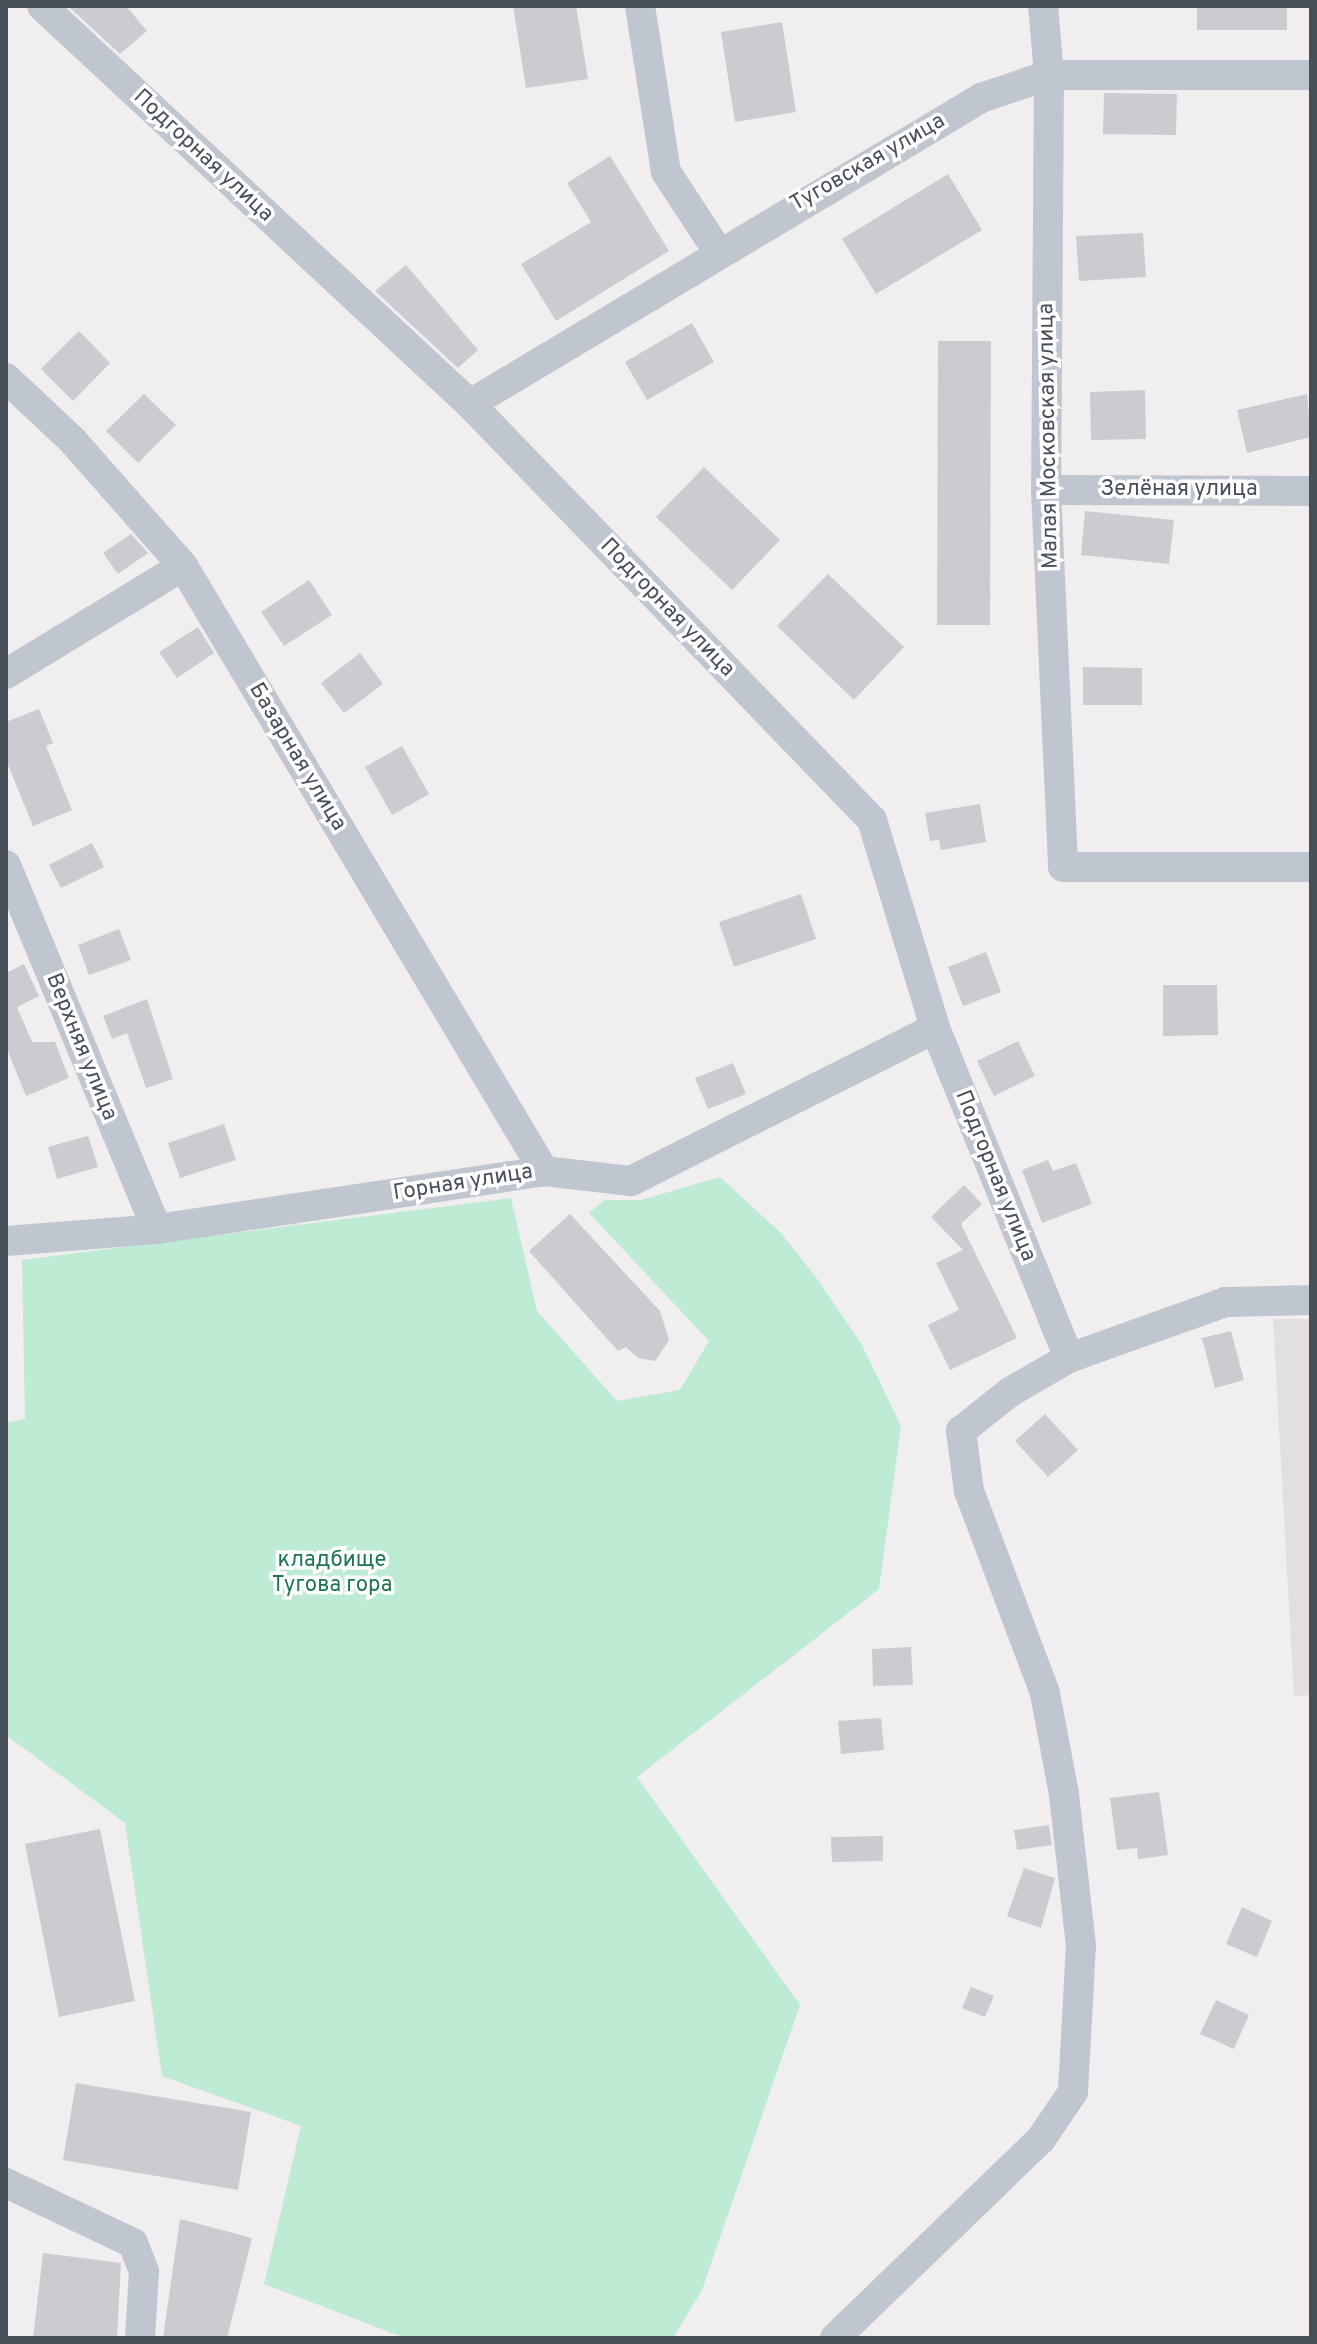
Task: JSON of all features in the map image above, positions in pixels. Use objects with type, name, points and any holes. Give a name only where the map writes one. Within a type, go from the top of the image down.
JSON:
[{"type":"street","name":"Подгорная улица","points":[[42,6],[470,404],[872,820],[935,1028],[1069,1358]]},
{"type":"street","points":[[640,6],[666,172],[717,250]]},
{"type":"street","name":"Малая Московская улица","points":[[1043,6],[1049,75],[1046,490],[1063,867],[1311,867]]},
{"type":"street","name":"Туговская улица","points":[[470,404],[717,250],[981,98],[1049,75],[1311,75]]},
{"type":"street","name":"Базарная улица","points":[[6,378],[72,440],[183,566],[544,1171]]},
{"type":"street","name":"Зелёная улица","points":[[1046,490],[1311,491]]},
{"type":"street","points":[[6,674],[183,566]]},
{"type":"street","name":"Верхняя улица","points":[[6,865],[157,1229]]},
{"type":"street","name":"Горная улица","points":[[6,1241],[157,1229],[544,1171],[631,1181],[935,1028]]},
{"type":"street","points":[[835,2338],[1041,2139],[1073,2092],[1081,1946],[1064,1794],[1045,1693],[969,1491],[961,1431],[1010,1392],[1069,1358],[1225,1302],[1311,1300]]},
{"type":"street","points":[[6,2183],[133,2243],[144,2272],[140,2338]]},
{"type":"shaded area","points":[[1273,1319],[1311,1319],[1311,1695],[1294,1696]]},
{"type":"green space","name":"кладбище Тугова гора","points":[[720,1177],[782,1234],[818,1280],[862,1345],[901,1426],[879,1589],[637,1777],[800,2005],[702,2290],[673,2338],[405,2338],[264,2284],[301,2126],[162,2076],[125,1823],[6,1735],[6,1423],[25,1419],[22,1260],[511,1198],[537,1311],[617,1401],[680,1390],[709,1341],[589,1213],[605,1200],[641,1200]]},
{"type":"building","points":[[68,6],[126,6],[147,31],[120,54]]},
{"type":"building","points":[[513,6],[576,6],[588,79],[526,88]]},
{"type":"building","points":[[1197,6],[1287,6],[1287,30],[1197,30]]},
{"type":"building","points":[[782,22],[796,112],[735,122],[721,32]]},
{"type":"building","points":[[1104,93],[1177,94],[1176,135],[1103,134]]},
{"type":"building","points":[[610,156],[669,251],[556,321],[521,264],[591,222],[567,183]]},
{"type":"building","points":[[948,174],[982,230],[876,294],[842,239]]},
{"type":"building","points":[[1143,233],[1146,277],[1079,281],[1076,236]]},
{"type":"building","points":[[406,265],[478,350],[458,368],[375,291]]},
{"type":"building","points":[[692,323],[714,362],[647,400],[625,362]]},
{"type":"building","points":[[79,331],[110,363],[73,401],[41,369]]},
{"type":"building","points":[[938,341],[991,341],[990,625],[937,625]]},
{"type":"building","points":[[1145,390],[1146,439],[1091,440],[1090,392]]},
{"type":"building","points":[[144,394],[176,425],[138,463],[106,431]]},
{"type":"building","points":[[1307,394],[1311,437],[1247,453],[1237,410]]},
{"type":"building","points":[[704,467],[780,540],[732,590],[656,517]]},
{"type":"building","points":[[1085,511],[1174,520],[1169,564],[1081,555]]},
{"type":"building","points":[[131,534],[148,553],[118,574],[103,553]]},
{"type":"building","points":[[828,574],[904,647],[854,700],[777,626]]},
{"type":"building","points":[[309,580],[332,615],[284,646],[261,612]]},
{"type":"building","points":[[198,627],[214,653],[177,678],[159,652]]},
{"type":"building","points":[[360,653],[383,684],[344,713],[321,683]]},
{"type":"building","points":[[1083,667],[1142,668],[1142,705],[1083,705]]},
{"type":"building","points":[[39,709],[53,743],[46,746],[72,810],[33,826],[6,760],[6,722]]},
{"type":"building","points":[[402,746],[429,794],[392,815],[365,767]]},
{"type":"building","points":[[980,804],[986,842],[941,850],[939,840],[930,841],[925,813]]},
{"type":"building","points":[[92,843],[104,867],[61,888],[49,865]]},
{"type":"building","points":[[801,894],[816,939],[734,967],[719,922]]},
{"type":"building","points":[[119,929],[131,960],[89,975],[78,945]]},
{"type":"building","points":[[986,952],[1001,992],[963,1006],[948,967]]},
{"type":"building","points":[[24,964],[39,996],[17,1007],[32,1042],[55,1042],[69,1078],[26,1096],[6,1047],[6,973]]},
{"type":"building","points":[[1163,985],[1217,985],[1218,1035],[1163,1036]]},
{"type":"building","points":[[147,999],[173,1079],[146,1088],[127,1033],[112,1039],[103,1016]]},
{"type":"building","points":[[1018,1041],[1035,1076],[994,1096],[977,1061]]},
{"type":"building","points":[[733,1063],[746,1094],[708,1109],[695,1078]]},
{"type":"building","points":[[224,1124],[236,1160],[180,1178],[168,1143]]},
{"type":"building","points":[[88,1136],[98,1167],[57,1179],[48,1147]]},
{"type":"building","points":[[1048,1160],[1053,1171],[1076,1163],[1092,1204],[1042,1223],[1022,1170]]},
{"type":"building","points":[[964,1185],[982,1204],[961,1224],[1017,1338],[950,1370],[928,1325],[959,1310],[936,1263],[963,1250],[931,1217]]},
{"type":"building","points":[[570,1214],[660,1311],[669,1340],[655,1361],[638,1358],[626,1347],[618,1351],[529,1251]]},
{"type":"building","points":[[1231,1331],[1244,1380],[1215,1388],[1202,1338]]},
{"type":"building","points":[[1045,1414],[1078,1450],[1048,1477],[1015,1441]]},
{"type":"building","points":[[911,1647],[913,1685],[873,1686],[872,1649]]},
{"type":"building","points":[[881,1718],[884,1750],[841,1754],[838,1721]]},
{"type":"building","points":[[1159,1792],[1168,1855],[1138,1859],[1137,1848],[1117,1850],[1110,1798]]},
{"type":"building","points":[[1049,1825],[1052,1845],[1017,1850],[1014,1830]]},
{"type":"building","points":[[100,1829],[135,2001],[59,2017],[25,1844]]},
{"type":"building","points":[[883,1836],[883,1861],[832,1862],[831,1837]]},
{"type":"building","points":[[1024,1868],[1055,1878],[1041,1928],[1007,1916]]},
{"type":"building","points":[[1242,1907],[1272,1921],[1257,1957],[1226,1944]]},
{"type":"building","points":[[971,1987],[994,1996],[985,2017],[962,2008]]},
{"type":"building","points":[[1216,2000],[1249,2015],[1234,2049],[1200,2034]]},
{"type":"building","points":[[76,2083],[251,2112],[238,2190],[63,2160]]},
{"type":"building","points":[[180,2219],[252,2238],[227,2338],[163,2338]]},
{"type":"building","points":[[43,2253],[121,2263],[117,2338],[33,2338]]}]
